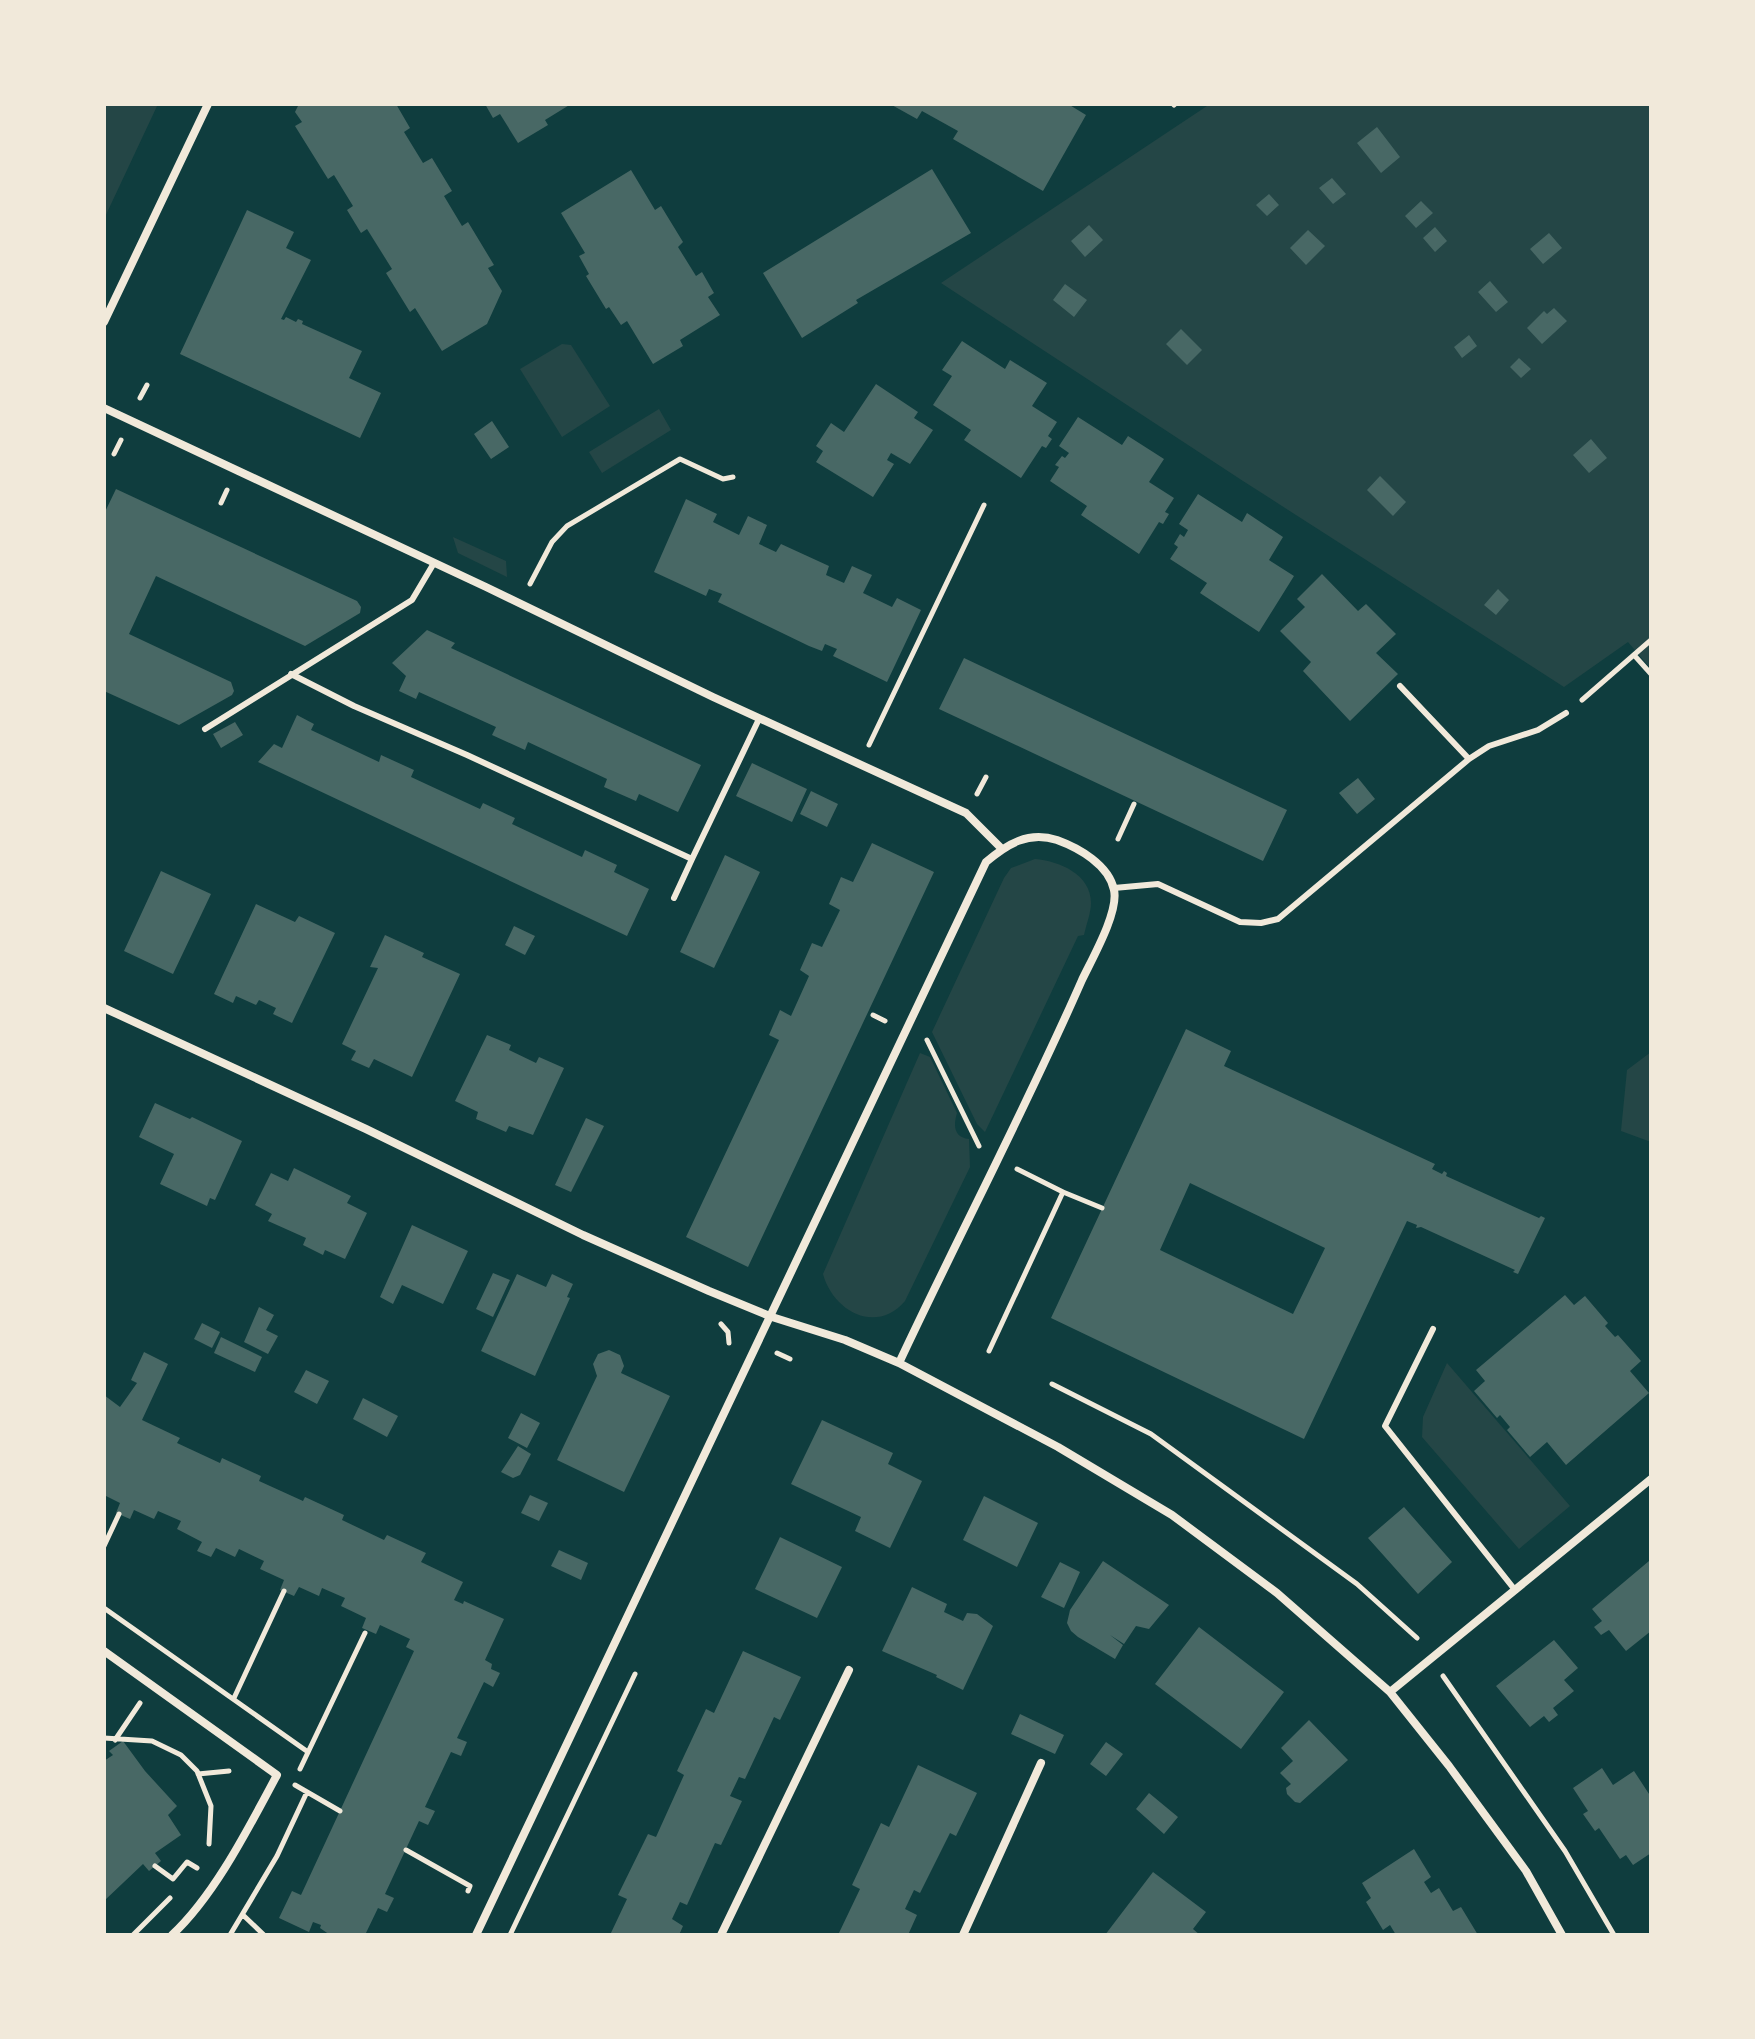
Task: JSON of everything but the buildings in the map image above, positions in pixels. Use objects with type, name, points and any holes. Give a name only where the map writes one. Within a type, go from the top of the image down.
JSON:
[{"type":"street","points":[[104,322],[208,104]]},
{"type":"street","points":[[104,408],[759,719],[966,813],[1002,849]]},
{"type":"street","points":[[476,1935],[986,862],[1020,839],[1037,837],[1056,840],[1096,860],[1114,888],[1108,921],[1069,1011],[899,1363]]},
{"type":"street","points":[[104,1008],[366,1129],[583,1235],[772,1317],[845,1340],[899,1363],[1058,1447],[1172,1515],[1277,1593],[1390,1692],[1526,1871],[1562,1935]]},
{"type":"street","points":[[1390,1692],[1651,1479]]},
{"type":"street","points":[[104,1651],[277,1775],[247,1832],[172,1935]]},
{"type":"street","points":[[721,1935],[849,1670]]},
{"type":"street","points":[[963,1935],[1041,1763]]},
{"type":"lane","points":[[205,729],[412,600],[434,563]]},
{"type":"lane","points":[[291,674],[354,706],[692,859]]},
{"type":"lane","points":[[1400,686],[1469,759]]},
{"type":"lane","points":[[1114,888],[1158,884],[1240,922],[1261,923],[1278,919],[1469,759],[1489,746],[1538,730],[1566,713]]},
{"type":"lane","points":[[674,898],[759,719]]},
{"type":"lane","points":[[1433,1329],[1385,1426],[1515,1590]]},
{"type":"path","points":[[530,584],[552,542],[567,526],[680,459],[723,479],[733,477]]},
{"type":"path","points":[[861,764],[984,505]]},
{"type":"path","points":[[1566,713],[1651,640]]},
{"type":"path","points":[[1634,655],[1651,674]]},
{"type":"path","points":[[1118,839],[1134,804]]},
{"type":"path","points":[[928,1041],[982,1153]]},
{"type":"path","points":[[1021,1171],[1102,1208]]},
{"type":"path","points":[[989,1351],[1063,1192]]},
{"type":"path","points":[[1052,1384],[1151,1434],[1237,1494],[1357,1584],[1415,1635],[1421,1644]]},
{"type":"path","points":[[104,1546],[119,1514]]},
{"type":"path","points":[[234,1698],[284,1591]]},
{"type":"path","points":[[104,1608],[308,1752]]},
{"type":"path","points":[[293,1784],[365,1633]]},
{"type":"path","points":[[510,1935],[635,1674]]},
{"type":"path","points":[[1442,1674],[1565,1851],[1614,1935]]},
{"type":"path","points":[[115,1740],[152,1685]]},
{"type":"path","points":[[104,1738],[152,1741],[181,1755],[197,1771],[211,1806],[208,1854]]},
{"type":"path","points":[[277,1775],[340,1811]]},
{"type":"path","points":[[230,1935],[277,1856],[307,1792]]},
{"type":"path","points":[[406,1850],[470,1886],[464,1898]]},
{"type":"path","points":[[190,1879],[203,1861]]},
{"type":"path","points":[[155,1866],[173,1879],[187,1862],[198,1869]]},
{"type":"path","points":[[133,1935],[169,1898],[174,1899]]},
{"type":"path","points":[[243,1915],[264,1935]]},
{"type":"shaded area","points":[[104,104],[158,104],[104,219]]},
{"type":"shaded area","points":[[1210,104],[1651,104],[1651,669],[1628,642],[1564,687],[941,283]]},
{"type":"shaded area","points":[[562,344],[571,345],[610,406],[562,437],[520,369]]},
{"type":"shaded area","points":[[659,409],[671,430],[602,473],[589,452]]},
{"type":"shaded area","points":[[453,537],[506,561],[507,577],[458,553]]},
{"type":"shaded area","points":[[1035,859],[1063,866],[1080,877],[1090,893],[1090,911],[1084,935],[1078,936],[985,1132],[977,1124],[932,1032],[1004,878],[1011,868]]},
{"type":"shaded area","points":[[1651,1052],[1651,1142],[1621,1131],[1627,1070]]},
{"type":"shaded area","points":[[920,1053],[930,1057],[957,1113],[955,1126],[958,1133],[969,1139],[970,1167],[905,1301],[894,1311],[869,1317],[846,1308],[836,1299],[823,1274]]},
{"type":"shaded area","points":[[1447,1363],[1570,1506],[1519,1549],[1422,1437],[1423,1417]]}]
